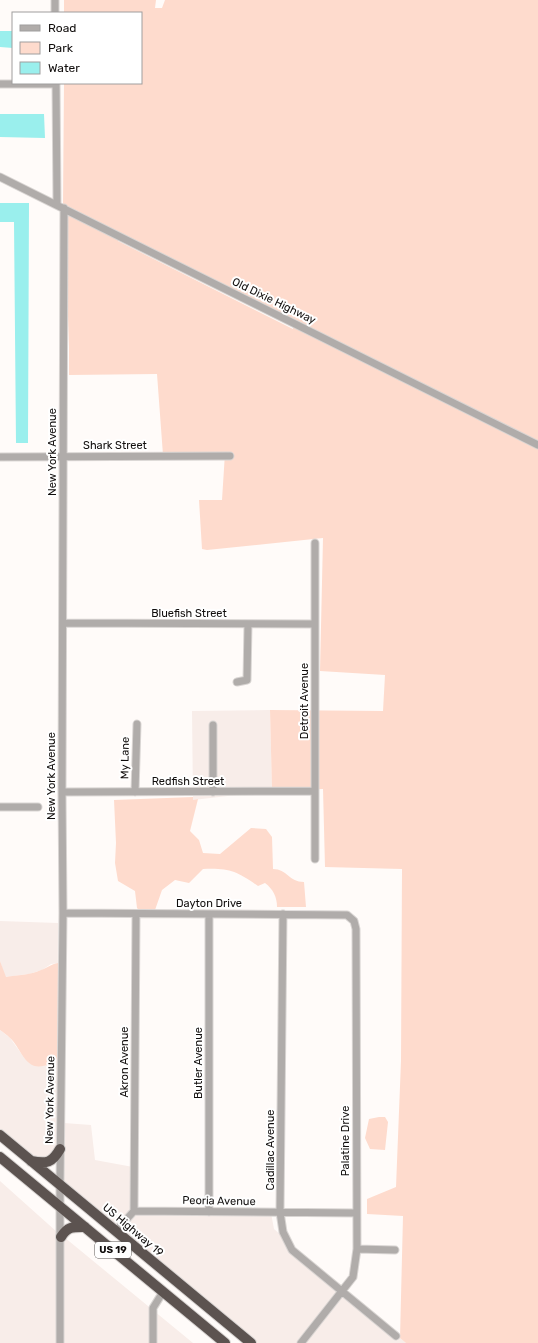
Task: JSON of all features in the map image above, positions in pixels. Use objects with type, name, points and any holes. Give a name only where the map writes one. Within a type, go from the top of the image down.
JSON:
[{"type":"highway","name":"US Highway 19","points":[[0,1135],[251,1343]]},
{"type":"highway","points":[[31,1161],[41,1163],[48,1162],[55,1158],[60,1149]]},
{"type":"highway","name":"US 19","points":[[0,1157],[225,1343]]},
{"type":"highway","points":[[61,1237],[66,1230],[70,1228],[85,1227]]},
{"type":"street","points":[[55,0],[55,12]]},
{"type":"street","points":[[0,84],[12,84]]},
{"type":"street","points":[[56,84],[57,204]]},
{"type":"street","name":"Old Dixie Highway","points":[[0,177],[57,204],[538,445]]},
{"type":"street","name":"New York Avenue","points":[[60,1343],[60,1149],[63,913],[64,208]]},
{"type":"street","name":"Shark Street","points":[[0,457],[230,456]]},
{"type":"street","name":"Detroit Avenue","points":[[315,543],[315,859]]},
{"type":"street","name":"Bluefish Street","points":[[63,623],[314,624]]},
{"type":"street","points":[[236,682],[247,680],[248,624]]},
{"type":"street","name":"My Lane","points":[[135,792],[137,724]]},
{"type":"street","points":[[213,725],[213,792]]},
{"type":"street","name":"Redfish Street","points":[[62,792],[314,791]]},
{"type":"street","points":[[0,807],[38,807]]},
{"type":"street","name":"Dayton Drive","points":[[63,913],[347,915],[354,921]]},
{"type":"street","name":"Akron Avenue","points":[[134,1211],[136,914]]},
{"type":"street","name":"Butler Avenue","points":[[208,1212],[209,914]]},
{"type":"street","name":"Cadillac Avenue","points":[[282,914],[280,1212],[283,1232],[292,1250],[342,1293],[396,1336]]},
{"type":"street","name":"Palatine Drive","points":[[301,1343],[342,1293],[353,1277],[357,1249],[356,929],[354,921]]},
{"type":"street","points":[[116,1231],[134,1211]]},
{"type":"street","name":"Peoria Avenue","points":[[134,1211],[356,1213]]},
{"type":"street","points":[[357,1249],[395,1250]]},
{"type":"street","points":[[153,1343],[154,1308],[163,1292]]},
{"type":"shaded area","points":[[270,710],[272,791],[193,800],[192,711]]},
{"type":"shaded area","points":[[0,921],[58,923],[58,963],[51,964],[42,970],[29,974],[5,977],[0,961]]},
{"type":"shaded area","points":[[58,963],[57,1148],[47,1159],[33,1158],[0,1131],[0,1030],[10,1038],[23,1056]]},
{"type":"shaded area","points":[[64,1123],[91,1125],[95,1160],[133,1167],[132,1213],[271,1213],[274,1229],[406,1343],[256,1343],[63,1183]]},
{"type":"shaded area","points":[[0,1181],[57,1232],[57,1343],[0,1343]]},
{"type":"shaded area","points":[[64,1237],[193,1343],[64,1343]]},
{"type":"green space","points":[[64,0],[156,0],[155,8],[162,8],[165,0],[538,0],[538,441],[63,204],[64,84],[142,84],[142,12],[64,12]]},
{"type":"green space","points":[[67,213],[119,239],[118,241],[293,329],[293,326],[538,448],[538,1343],[406,1343],[400,1338],[403,1216],[367,1214],[367,1199],[396,1187],[401,1061],[402,869],[325,867],[323,789],[272,791],[270,710],[383,711],[385,675],[320,671],[323,538],[207,550],[202,549],[199,500],[222,500],[225,453],[163,455],[157,374],[69,375]]},
{"type":"green space","points":[[193,797],[193,800],[198,799],[190,831],[199,840],[203,853],[220,854],[251,828],[266,829],[272,837],[273,869],[282,871],[295,880],[304,882],[306,907],[277,907],[274,894],[265,883],[258,886],[238,874],[226,870],[203,869],[189,883],[175,880],[162,890],[155,910],[144,916],[137,908],[135,891],[118,881],[115,863],[116,843],[114,800]]},
{"type":"green space","points":[[0,961],[6,977],[32,973],[58,963],[57,1059],[50,1064],[43,1066],[32,1065],[24,1057],[14,1042],[0,1030]]},
{"type":"green space","points":[[385,1117],[388,1122],[385,1150],[370,1149],[365,1138],[369,1119]]},
{"type":"water","points":[[0,31],[12,31],[12,48],[0,47]]},
{"type":"water","points":[[0,114],[44,114],[45,138],[0,137]]},
{"type":"water","points":[[0,203],[29,203],[28,443],[16,443],[14,222],[0,222]]}]
